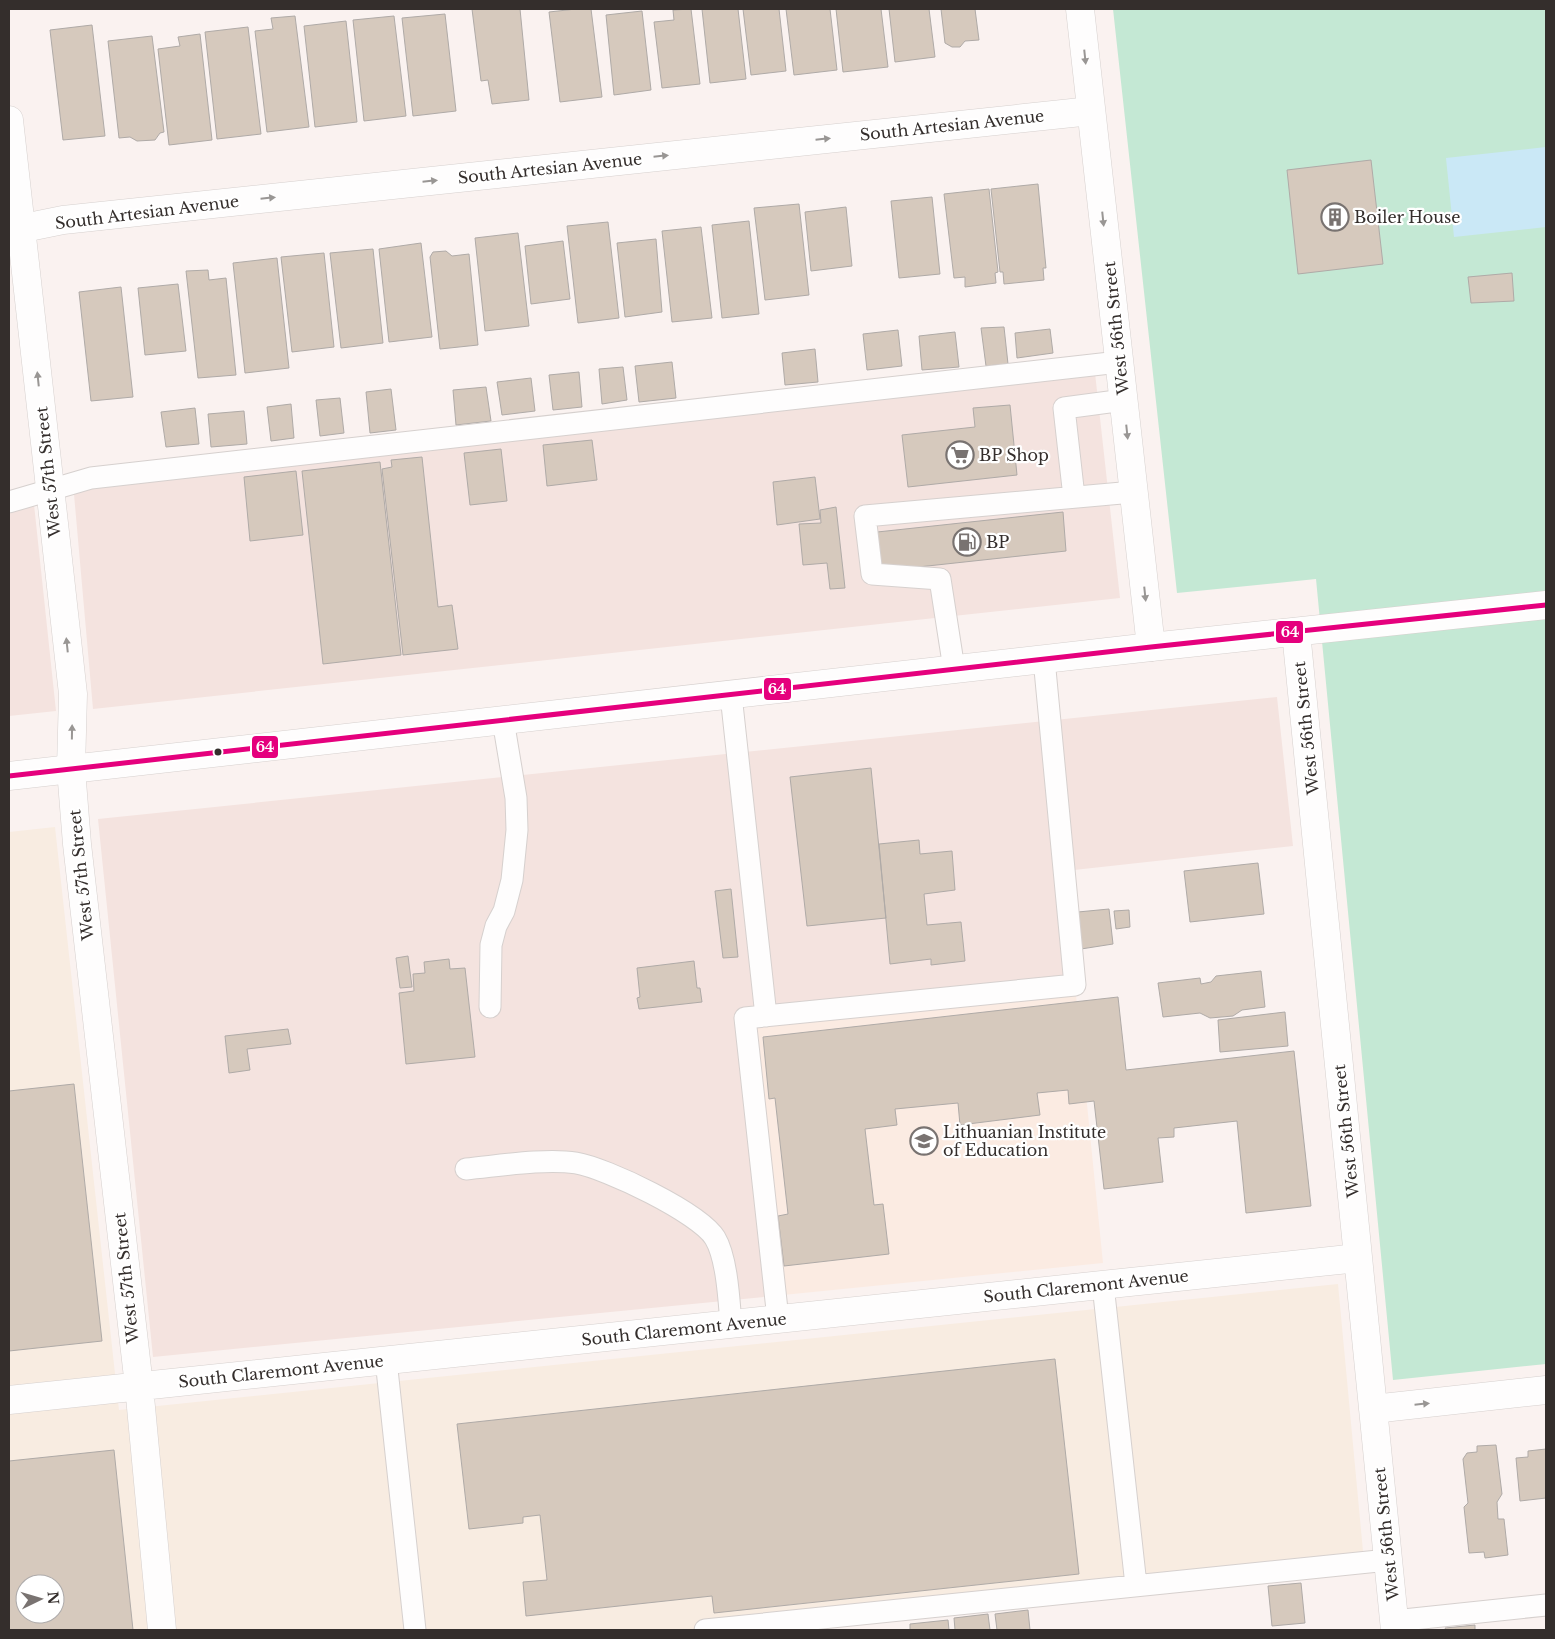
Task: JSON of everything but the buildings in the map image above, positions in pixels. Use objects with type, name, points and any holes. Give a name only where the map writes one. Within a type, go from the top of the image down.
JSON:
[{"type":"street","name":"West 56th Street","points":[[1080,9],[1151,647]]},
{"type":"street","name":"South Artesian Avenue","points":[[15,230],[63,220],[1091,111]]},
{"type":"street","name":"West 57th Street","points":[[9,120],[15,230],[50,490],[73,694],[71,769],[77,844],[139,1386],[162,1630]]},
{"type":"street","points":[[9,776],[1151,647],[1546,605]]},
{"type":"street","name":"West 56th Street","points":[[1296,632],[1395,1626]]},
{"type":"street","name":"South Claremont Avenue","points":[[9,1400],[1358,1258]]},
{"type":"street","points":[[1373,1409],[1546,1390]]},
{"type":"lane","points":[[9,502],[90,478],[1119,362]]},
{"type":"lane","points":[[1074,497],[1064,408],[1124,400]]},
{"type":"lane","points":[[954,670],[940,579],[872,574],[865,516],[1134,492]]},
{"type":"lane","points":[[778,1319],[745,1018],[1075,985],[1044,659]]},
{"type":"lane","points":[[731,695],[766,1016]]},
{"type":"lane","points":[[490,1007],[490,945],[504,910],[512,880],[517,830],[516,798],[503,720]]},
{"type":"lane","points":[[466,1169],[554,1162],[577,1164],[631,1183],[667,1202],[697,1220],[715,1238],[725,1266],[731,1324]]},
{"type":"lane","points":[[1103,1284],[1136,1586]]},
{"type":"lane","points":[[386,1360],[415,1630]]},
{"type":"lane","points":[[705,1630],[1388,1560]]},
{"type":"lane","points":[[1395,1626],[1546,1606]]},
{"type":"shaded area","points":[[1094,364],[1120,598],[93,709],[73,483]]},
{"type":"shaded area","points":[[33,495],[56,711],[9,716],[9,502]]},
{"type":"shaded area","points":[[1277,697],[1293,846],[1065,871],[1075,985],[773,1296],[153,1357],[98,819]]},
{"type":"shaded area","points":[[55,827],[119,1410],[1338,1284],[1364,1562],[706,1630],[9,1630],[9,832]]},
{"type":"shaded area","name":"Lithuanian Institute of Education","points":[[1075,985],[1103,1263],[773,1296],[745,1018]]},
{"type":"green space","points":[[1113,9],[1546,9],[1546,1364],[1393,1380],[1316,579],[1177,593]]},
{"type":"water","points":[[1546,147],[1546,227],[1454,237],[1446,158]]},
{"type":"transit line","name":"64","points":[[9,776],[1151,647],[1546,605]]},
{"type":"place","name":"Boiler House","points":[[1335,217]]},
{"type":"place","name":"BP Shop","points":[[960,455]]},
{"type":"place","name":"BP","points":[[967,542]]},
{"type":"place","name":"Lithuanian Institute of Education","points":[[924,1141]]}]
